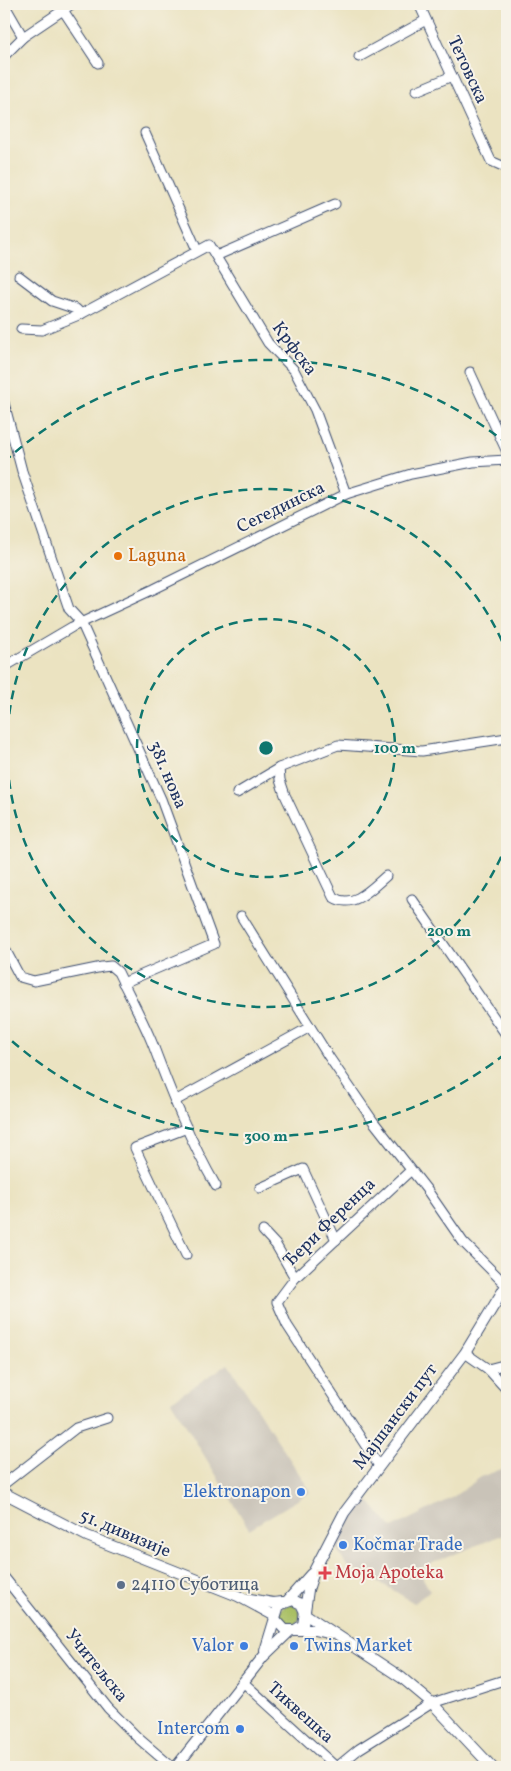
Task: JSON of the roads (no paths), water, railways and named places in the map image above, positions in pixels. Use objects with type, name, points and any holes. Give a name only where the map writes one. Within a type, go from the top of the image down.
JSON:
[{"type":"street","points":[[4,4],[23,37]]},
{"type":"street","points":[[4,56],[23,37],[72,4]]},
{"type":"street","name":"Тетовска","points":[[419,4],[491,161],[507,168]]},
{"type":"street","points":[[63,10],[98,63]]},
{"type":"street","points":[[359,57],[426,20]]},
{"type":"street","points":[[416,91],[452,76]]},
{"type":"street","points":[[145,132],[197,250]]},
{"type":"street","points":[[21,329],[42,330],[81,314],[209,244],[216,256],[335,204]]},
{"type":"street","name":"Крфска","points":[[216,256],[268,344],[294,370],[315,410],[346,494]]},
{"type":"street","points":[[19,276],[52,302],[76,309],[81,314]]},
{"type":"street","points":[[470,372],[507,452]]},
{"type":"street","points":[[4,404],[22,471],[69,608],[81,622]]},
{"type":"street","name":"Сегединска","points":[[4,667],[81,622],[154,589],[346,494],[411,474],[473,462],[507,460]]},
{"type":"street","name":"381. нова","points":[[81,622],[161,799],[214,944],[123,983]]},
{"type":"street","points":[[237,794],[279,768],[338,745],[422,751],[507,738]]},
{"type":"street","points":[[279,768],[280,780],[285,795],[333,897],[344,902],[354,901],[386,876]]},
{"type":"street","points":[[412,899],[507,1036]]},
{"type":"street","points":[[241,916],[349,1087],[410,1171],[427,1190],[463,1242],[507,1285]]},
{"type":"street","points":[[4,947],[20,977],[34,981],[111,966],[118,972],[152,1044],[161,1070],[198,1156],[216,1186]]},
{"type":"street","points":[[175,1101],[310,1026]]},
{"type":"street","points":[[186,1255],[136,1148],[187,1128]]},
{"type":"street","points":[[260,1188],[303,1169],[336,1240]]},
{"type":"street","name":"Ђери Ференца","points":[[379,1466],[287,1325],[277,1302],[295,1278],[410,1171]]},
{"type":"street","points":[[263,1232],[276,1245],[295,1278]]},
{"type":"street","name":"Мајшански пут","points":[[305,1613],[308,1590],[314,1571],[344,1514],[465,1353],[507,1285]]},
{"type":"street","points":[[465,1353],[488,1369],[507,1390]]},
{"type":"street","points":[[488,1369],[507,1364]]},
{"type":"street","points":[[4,1484],[76,1428],[108,1418]]},
{"type":"street","name":"51. дивизије","points":[[4,1493],[87,1536],[238,1596],[275,1618]]},
{"type":"street","name":"Мајшански пут","points":[[286,1601],[314,1571]]},
{"type":"street","name":"Учитељска","points":[[4,1577],[108,1708],[138,1738],[174,1767]]},
{"type":"street","name":"51. дивизије","points":[[238,1596],[273,1603],[286,1601]]},
{"type":"street","points":[[263,1657],[276,1609],[286,1601],[297,1602],[305,1613],[380,1662],[432,1702],[492,1767]]},
{"type":"street","points":[[174,1767],[263,1657],[292,1630],[303,1625],[305,1613]]},
{"type":"street","points":[[275,1618],[280,1627],[292,1630],[314,1630],[338,1636]]},
{"type":"street","points":[[336,1767],[358,1749],[432,1702],[507,1679]]},
{"type":"street","name":"Тиквешка","points":[[243,1682],[336,1767]]},
{"type":"place","name":"Laguna","points":[[118,556]]},
{"type":"place","name":"Elektronapon","points":[[301,1492]]},
{"type":"place","name":"Kočmar Trade","points":[[343,1545]]},
{"type":"place","name":"Moja Apoteka","points":[[325,1573]]},
{"type":"place","name":"24110 Суботица","points":[[121,1585]]},
{"type":"place","name":"Valor","points":[[244,1646]]},
{"type":"place","name":"Twins Market","points":[[294,1646]]},
{"type":"place","name":"Intercom","points":[[240,1729]]}]
